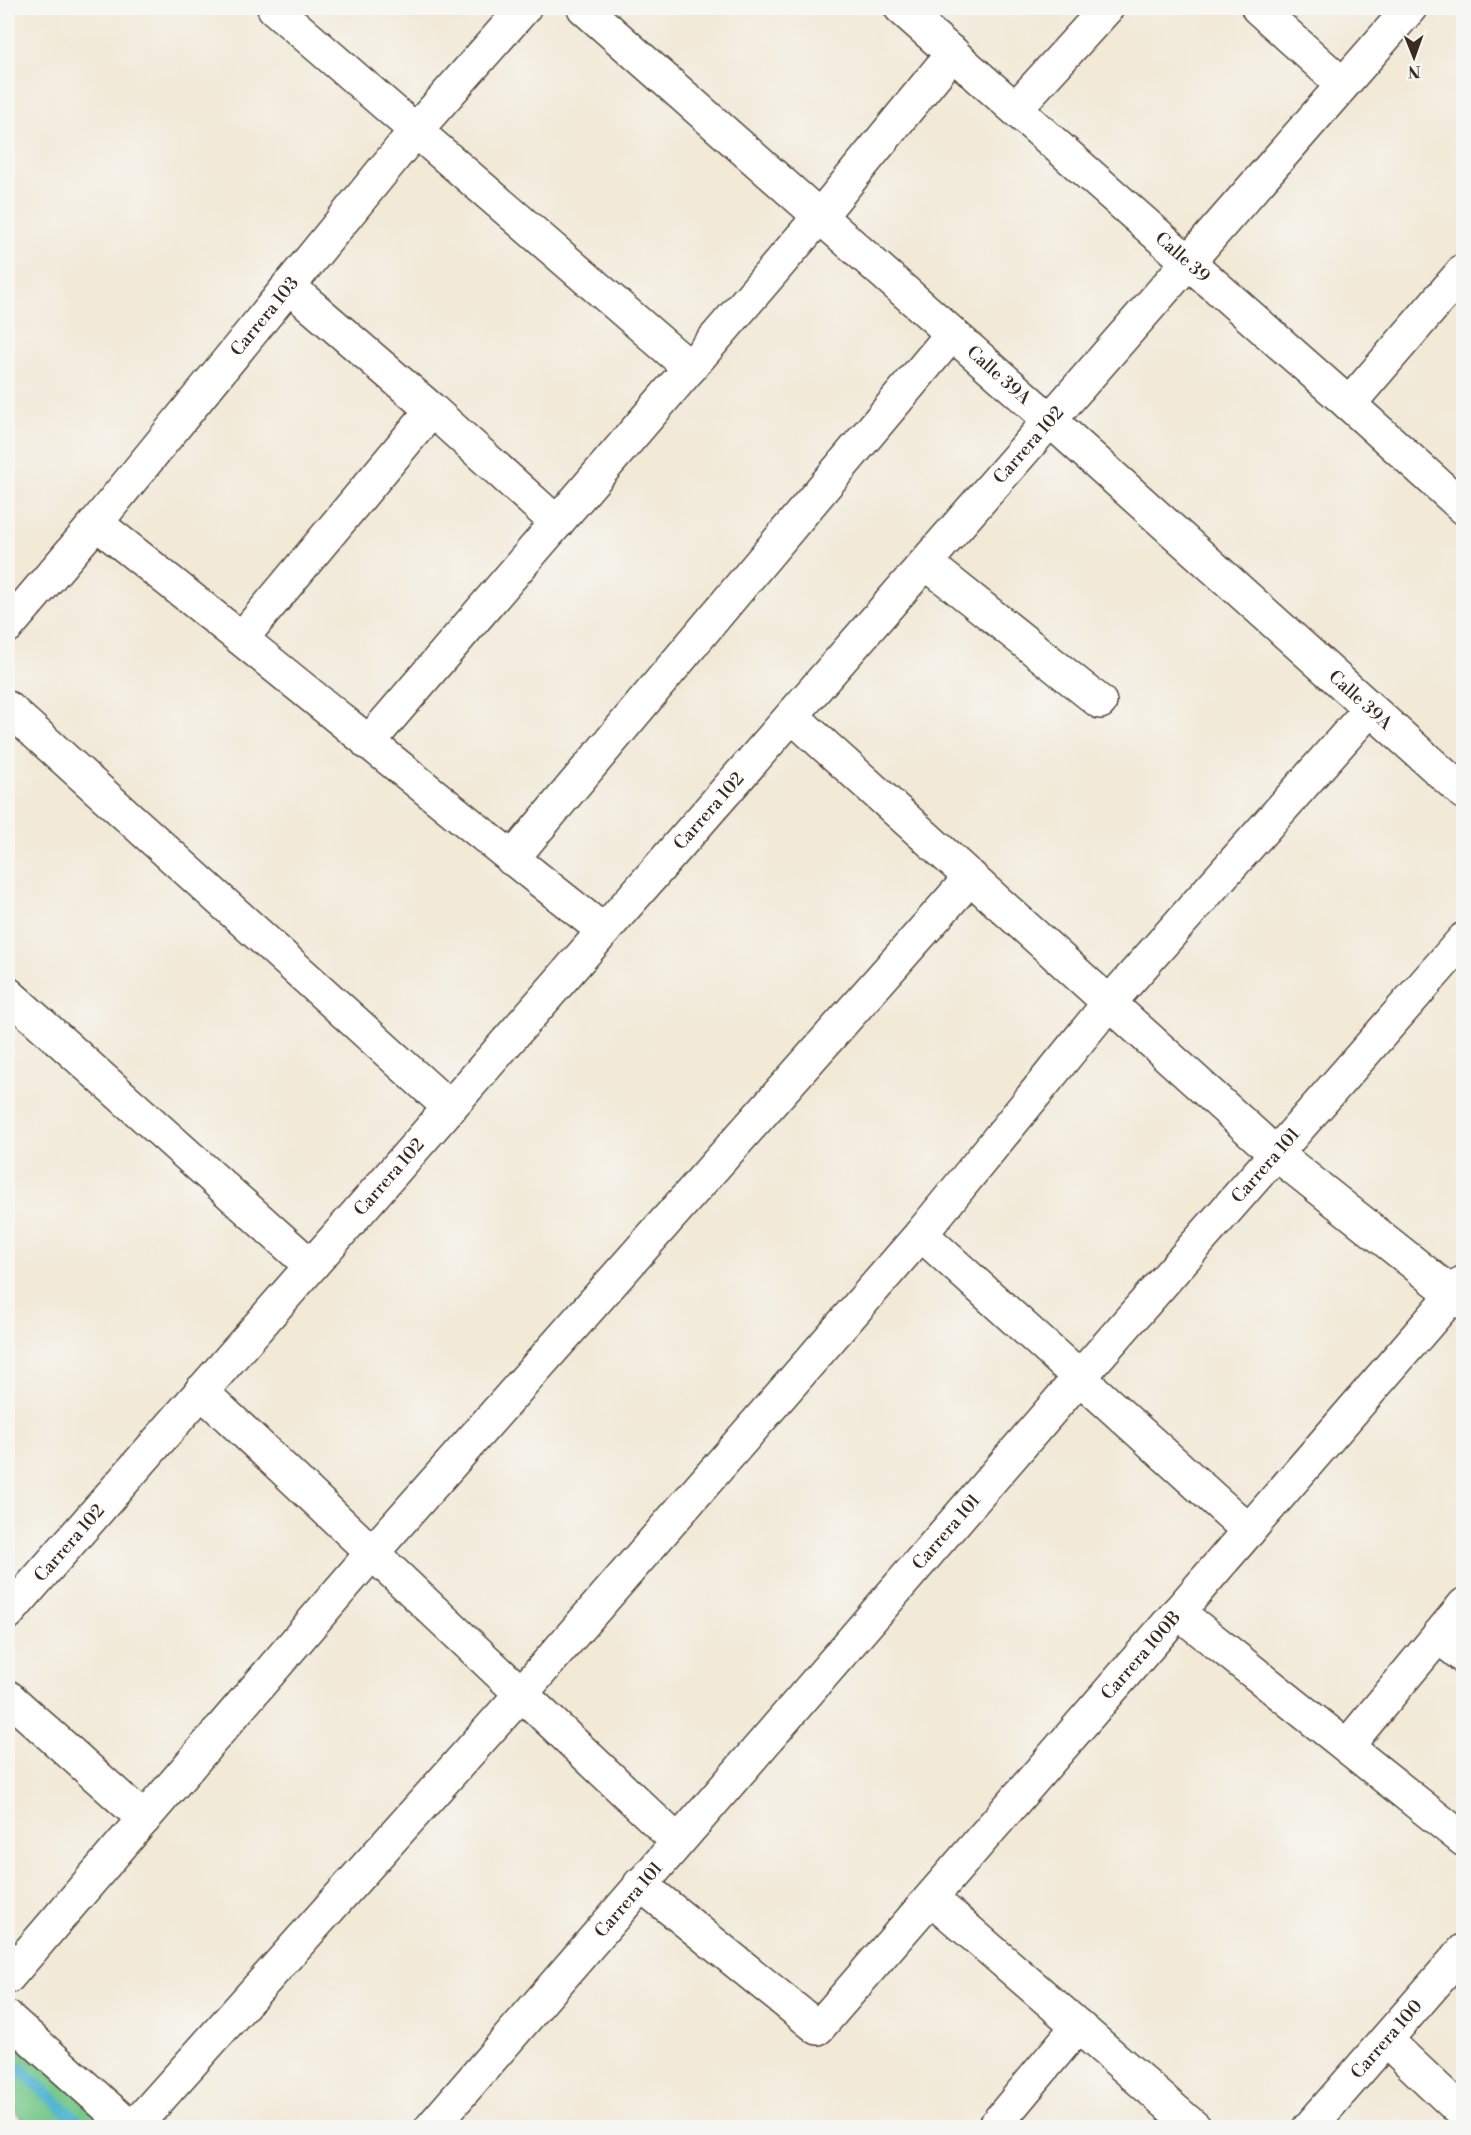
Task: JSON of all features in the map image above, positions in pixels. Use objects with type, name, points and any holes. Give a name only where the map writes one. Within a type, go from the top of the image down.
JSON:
[{"type":"street","points":[[274,8],[690,368]]},
{"type":"street","name":"Carrera 103","points":[[8,626],[96,523],[416,130],[524,8]]},
{"type":"street","name":"Calle 39A","points":[[584,8],[1051,421],[1464,793]]},
{"type":"street","name":"Calle 39","points":[[901,8],[1464,508]]},
{"type":"street","points":[[1016,108],[1107,8]]},
{"type":"street","points":[[1258,8],[1342,84]]},
{"type":"street","name":"Carrera 102","points":[[8,1613],[1410,8]]},
{"type":"street","points":[[368,743],[820,216],[953,53]]},
{"type":"street","points":[[1349,404],[1464,270]]},
{"type":"street","points":[[288,286],[432,410],[557,523]]},
{"type":"street","points":[[512,859],[952,334]]},
{"type":"street","points":[[242,638],[432,410]]},
{"type":"street","points":[[96,523],[242,638],[368,743],[604,932]]},
{"type":"street","points":[[926,563],[1100,702]]},
{"type":"street","points":[[8,708],[450,1108]]},
{"type":"street","points":[[8,2018],[132,2127],[521,1694],[921,1234],[1109,1003],[1370,709]]},
{"type":"street","points":[[792,716],[1275,1153],[1460,1293]]},
{"type":"street","points":[[8,1977],[372,1552],[971,878]]},
{"type":"street","name":"Carrera 101","points":[[431,2127],[1078,1378],[1464,939]]},
{"type":"street","points":[[8,994],[311,1266]]},
{"type":"street","points":[[921,1234],[1249,1531]]},
{"type":"street","name":"Carrera 100B","points":[[640,1884],[819,2028],[1178,1612],[1460,1293]]},
{"type":"street","points":[[201,1391],[677,1841]]},
{"type":"street","points":[[1347,1746],[1464,1605]]},
{"type":"street","points":[[1178,1612],[1464,1840]]},
{"type":"street","points":[[1438,1636],[1464,1657]]},
{"type":"street","points":[[8,1697],[144,1819]]},
{"type":"street","points":[[931,1898],[1194,2127]]},
{"type":"street","name":"Carrera 100","points":[[1309,2127],[1464,1950]]},
{"type":"street","points":[[993,2127],[1078,2026]]},
{"type":"street","points":[[1386,2040],[1464,2114]]},
{"type":"green space","points":[[8,2023],[130,2127],[32,2127],[8,2106]]},
{"type":"waterway","points":[[8,2058],[84,2128]]}]
